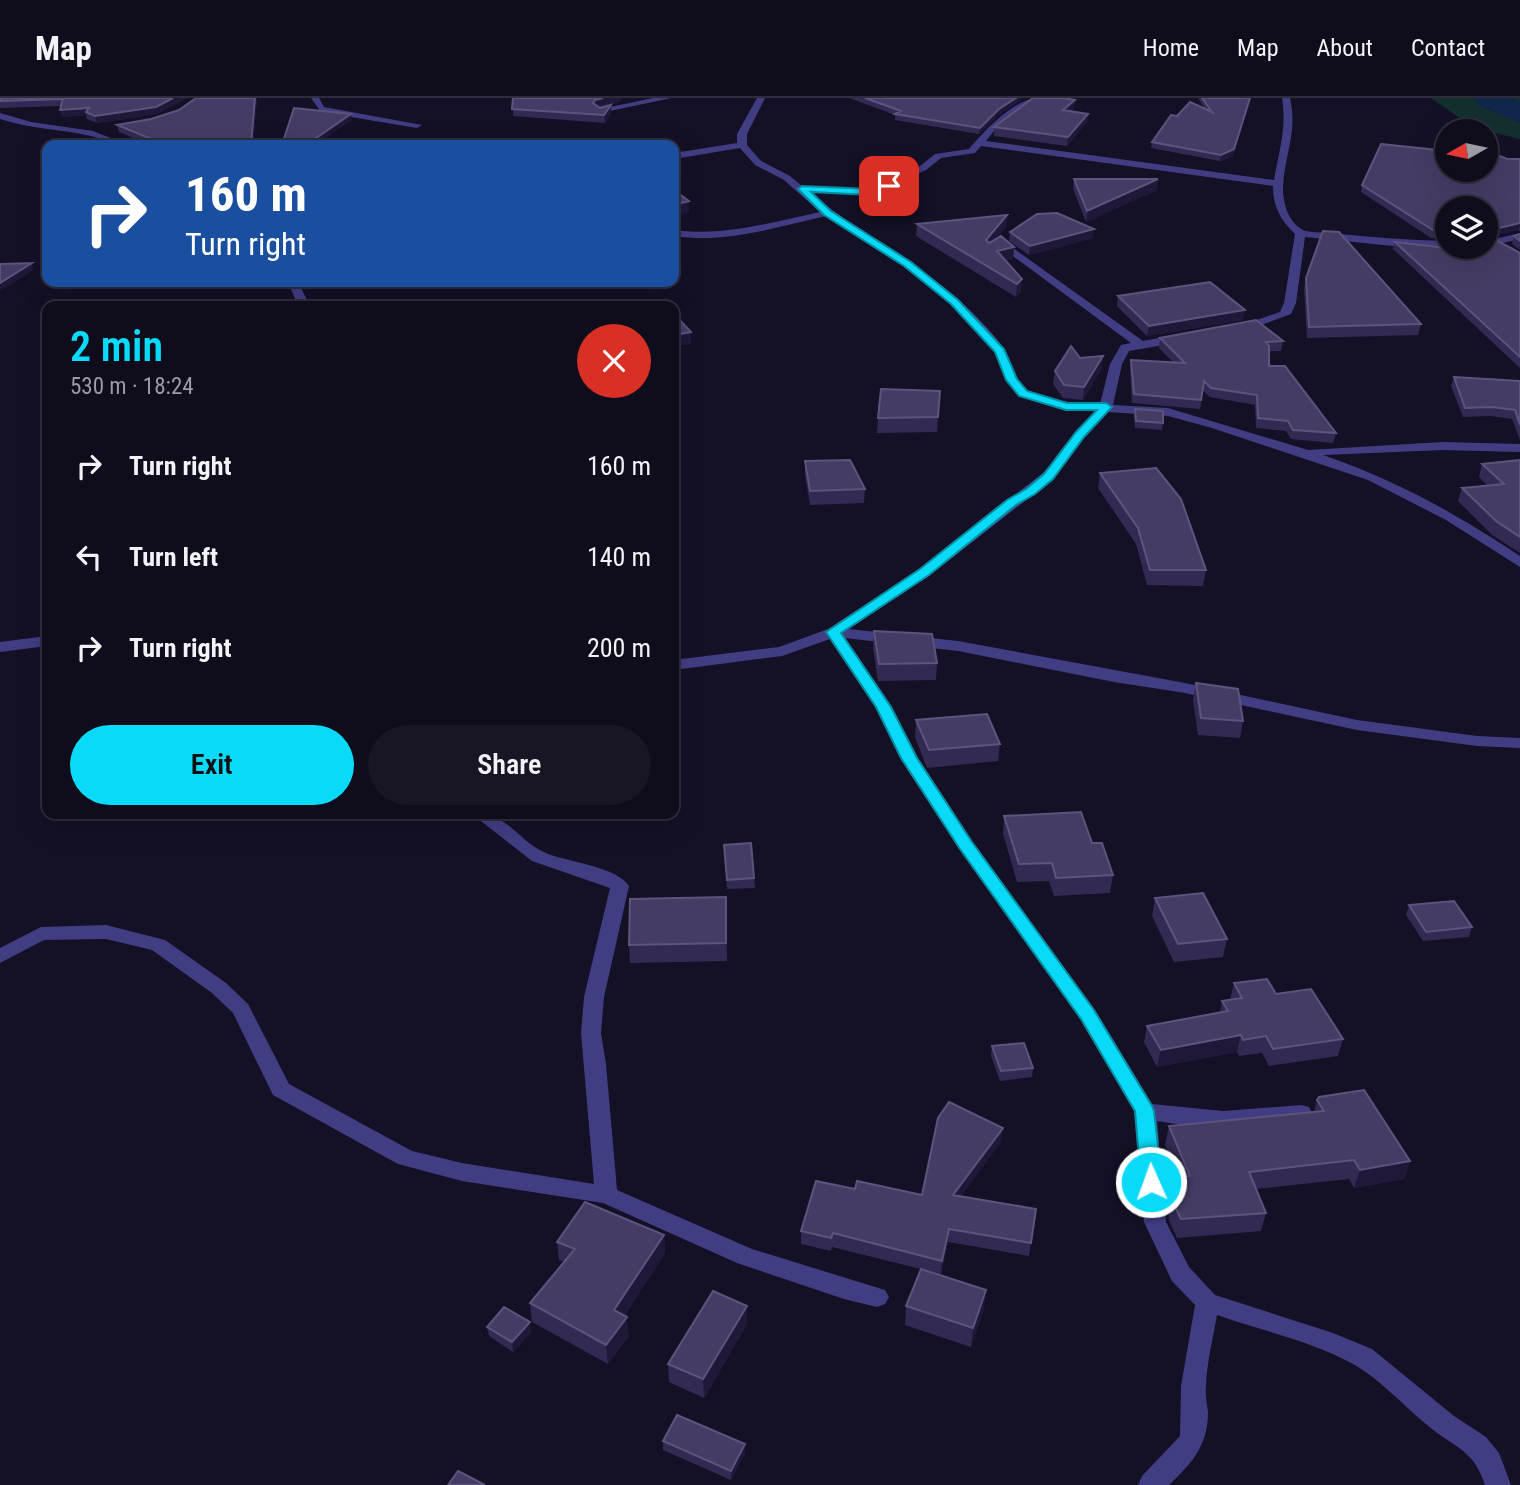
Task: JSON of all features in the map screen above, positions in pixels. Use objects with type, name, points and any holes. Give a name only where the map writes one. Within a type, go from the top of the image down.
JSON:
[{"type":"street","points":[[315,98],[321,109],[417,125]]},
{"type":"street","points":[[600,110],[668,98]]},
{"type":"street","points":[[761,98],[742,134],[742,145],[758,163],[802,189],[828,213],[907,264],[954,302],[1000,351],[1012,380],[1023,393],[1066,406],[1168,412],[1303,453],[1373,477],[1411,496],[1451,517],[1520,563]]},
{"type":"street","points":[[802,189],[871,192],[923,168],[938,156],[972,150],[981,144],[991,129],[1035,98]]},
{"type":"street","points":[[1286,98],[1290,135],[1281,175],[1276,183],[1277,199],[1287,224],[1300,233],[1404,244],[1435,244]]},
{"type":"street","points":[[3,120],[85,130],[112,127]]},
{"type":"street","points":[[85,130],[110,140]]},
{"type":"street","points":[[981,144],[1276,183]]},
{"type":"street","points":[[679,155],[742,145]]},
{"type":"street","points":[[679,234],[690,237],[717,235],[828,213]]},
{"type":"street","points":[[1231,331],[1285,314],[1290,303],[1300,233]]},
{"type":"street","points":[[1498,241],[1520,236]]},
{"type":"street","points":[[1006,246],[1139,344]]},
{"type":"street","points":[[1498,246],[1512,252]]},
{"type":"street","points":[[679,665],[782,651],[833,632],[925,572],[1048,476],[1080,434],[1106,407],[1121,353],[1125,348],[1193,337]]},
{"type":"street","points":[[1303,453],[1492,446],[1520,448]]},
{"type":"street","points":[[1492,446],[1520,460]]},
{"type":"street","points":[[833,632],[915,639],[958,646],[1114,677],[1185,688],[1357,725],[1517,747]]},
{"type":"street","points":[[833,632],[884,707],[909,758],[966,845],[1088,1015],[1145,1111],[1155,1222],[1180,1274],[1207,1302],[1333,1344],[1363,1357],[1445,1424],[1477,1445],[1490,1461],[1499,1485]]},
{"type":"street","points":[[0,647],[42,642]]},
{"type":"street","points":[[488,819],[538,857],[613,880],[620,886],[594,997],[591,1033],[606,1195]]},
{"type":"street","points":[[0,956],[41,934],[106,932],[158,945],[219,988],[240,1009],[281,1089],[406,1158],[462,1172],[606,1195],[745,1256],[844,1289],[877,1297]]},
{"type":"street","points":[[1145,1111],[1180,1119],[1214,1121],[1301,1112]]},
{"type":"street","points":[[1150,1485],[1185,1452],[1192,1438],[1195,1413],[1193,1386],[1207,1302]]},
{"type":"green space","points":[[1431,98],[1520,98],[1520,139],[1498,134],[1498,119],[1461,119]]},
{"type":"building","points":[[0,98],[173,98],[156,107],[95,116],[86,112],[89,108],[60,110],[63,99],[0,101]]},
{"type":"building","points":[[196,98],[255,98],[251,140],[154,140],[117,125],[151,119],[179,110]]},
{"type":"building","points":[[513,98],[603,98],[593,103],[600,108],[611,105],[604,115],[512,109]]},
{"type":"building","points":[[865,98],[1016,98],[999,109],[980,128],[895,114],[901,111]]},
{"type":"building","points":[[1033,98],[1075,100],[1063,110],[1088,114],[1068,137],[994,127]]},
{"type":"building","points":[[1202,98],[1250,98],[1234,149],[1221,155],[1152,142],[1171,115],[1177,116],[1190,102],[1212,112]]},
{"type":"building","points":[[294,108],[351,114],[313,140],[284,140]]},
{"type":"building","points":[[1381,144],[1435,150],[1435,182],[1498,182],[1498,156],[1520,159],[1520,223],[1498,228],[1498,196],[1435,196],[1433,230],[1362,185]]},
{"type":"building","points":[[1074,179],[1158,179],[1087,211]]},
{"type":"building","points":[[679,194],[689,201],[679,204]]},
{"type":"building","points":[[1057,213],[1094,229],[1030,246],[1010,232],[1037,214]]},
{"type":"building","points":[[1007,215],[986,240],[989,243],[1001,236],[1014,247],[997,251],[1022,279],[1017,284],[917,224]]},
{"type":"building","points":[[1323,231],[1339,232],[1421,324],[1309,327],[1306,278]]},
{"type":"building","points":[[1498,241],[1520,253],[1520,357],[1395,242],[1435,247],[1435,259],[1498,259]]},
{"type":"building","points":[[32,263],[0,283],[0,264]]},
{"type":"building","points":[[1210,282],[1245,310],[1149,326],[1118,296]]},
{"type":"building","points":[[679,319],[691,332],[679,334]]},
{"type":"building","points":[[1256,320],[1283,341],[1266,342],[1269,346],[1269,366],[1285,366],[1336,433],[1293,430],[1288,421],[1258,418],[1257,395],[1211,388],[1204,381],[1201,400],[1134,394],[1131,360],[1185,363],[1160,338]]},
{"type":"building","points":[[1071,346],[1080,358],[1103,356],[1084,387],[1064,385],[1055,371]]},
{"type":"building","points":[[1454,377],[1520,381],[1520,425],[1515,410],[1465,408]]},
{"type":"building","points":[[881,389],[940,391],[938,417],[878,418]]},
{"type":"building","points":[[1135,409],[1163,411],[1163,423],[1136,421]]},
{"type":"building","points":[[850,460],[865,489],[810,491],[805,461]]},
{"type":"building","points":[[1520,460],[1520,537],[1496,521],[1462,488],[1504,484],[1482,464]]},
{"type":"building","points":[[1156,468],[1181,499],[1206,570],[1150,570],[1138,528],[1100,473]]},
{"type":"building","points":[[874,631],[932,634],[937,663],[879,664]]},
{"type":"building","points":[[1196,683],[1238,689],[1243,721],[1201,718]]},
{"type":"building","points":[[987,714],[1000,744],[929,750],[916,720]]},
{"type":"building","points":[[1081,812],[1092,843],[1102,843],[1113,875],[1056,878],[1052,863],[1019,864],[1004,816]]},
{"type":"building","points":[[751,843],[754,878],[727,880],[724,845]]},
{"type":"building","points":[[1203,893],[1227,939],[1178,944],[1155,898]]},
{"type":"building","points":[[726,897],[726,943],[629,945],[630,899]]},
{"type":"building","points":[[1454,901],[1472,927],[1426,932],[1409,905]]},
{"type":"building","points":[[1267,979],[1276,994],[1311,989],[1343,1039],[1273,1049],[1266,1036],[1243,1040],[1241,1035],[1161,1050],[1147,1026],[1228,1011],[1222,1001],[1242,998],[1234,983]]},
{"type":"building","points":[[1024,1043],[1033,1068],[1001,1071],[992,1046]]},
{"type":"building","points":[[1364,1090],[1410,1161],[1360,1170],[1354,1160],[1249,1172],[1266,1213],[1181,1219],[1173,1203],[1170,1178],[1190,1176],[1169,1126],[1324,1111],[1317,1100],[1319,1097]]},
{"type":"building","points":[[949,1102],[1003,1128],[953,1195],[1036,1209],[1031,1243],[949,1229],[942,1261],[833,1233],[831,1238],[801,1231],[816,1181],[855,1189],[857,1181],[922,1195],[938,1118]]},
{"type":"building","points":[[585,1202],[664,1235],[614,1310],[627,1317],[606,1345],[530,1303],[575,1249],[557,1242]]},
{"type":"building","points":[[921,1269],[986,1290],[973,1328],[906,1306]]},
{"type":"building","points":[[713,1291],[747,1306],[703,1379],[668,1364]]},
{"type":"building","points":[[504,1307],[530,1322],[512,1342],[487,1327]]},
{"type":"building","points":[[677,1415],[745,1444],[731,1471],[663,1441]]},
{"type":"building","points":[[458,1471],[485,1485],[448,1485]]},
{"type":"waterway","points":[[1489,98],[1520,114]]},
{"type":"route","points":[[889,186],[871,192],[842,193],[802,189],[828,213],[907,264],[954,302],[1000,351],[1012,380],[1023,393],[1066,406],[1106,407],[1080,434],[1048,476],[1031,491],[1012,502],[925,572],[833,632],[884,707],[909,758],[966,845],[1088,1015],[1145,1111],[1151,1182]]}]
